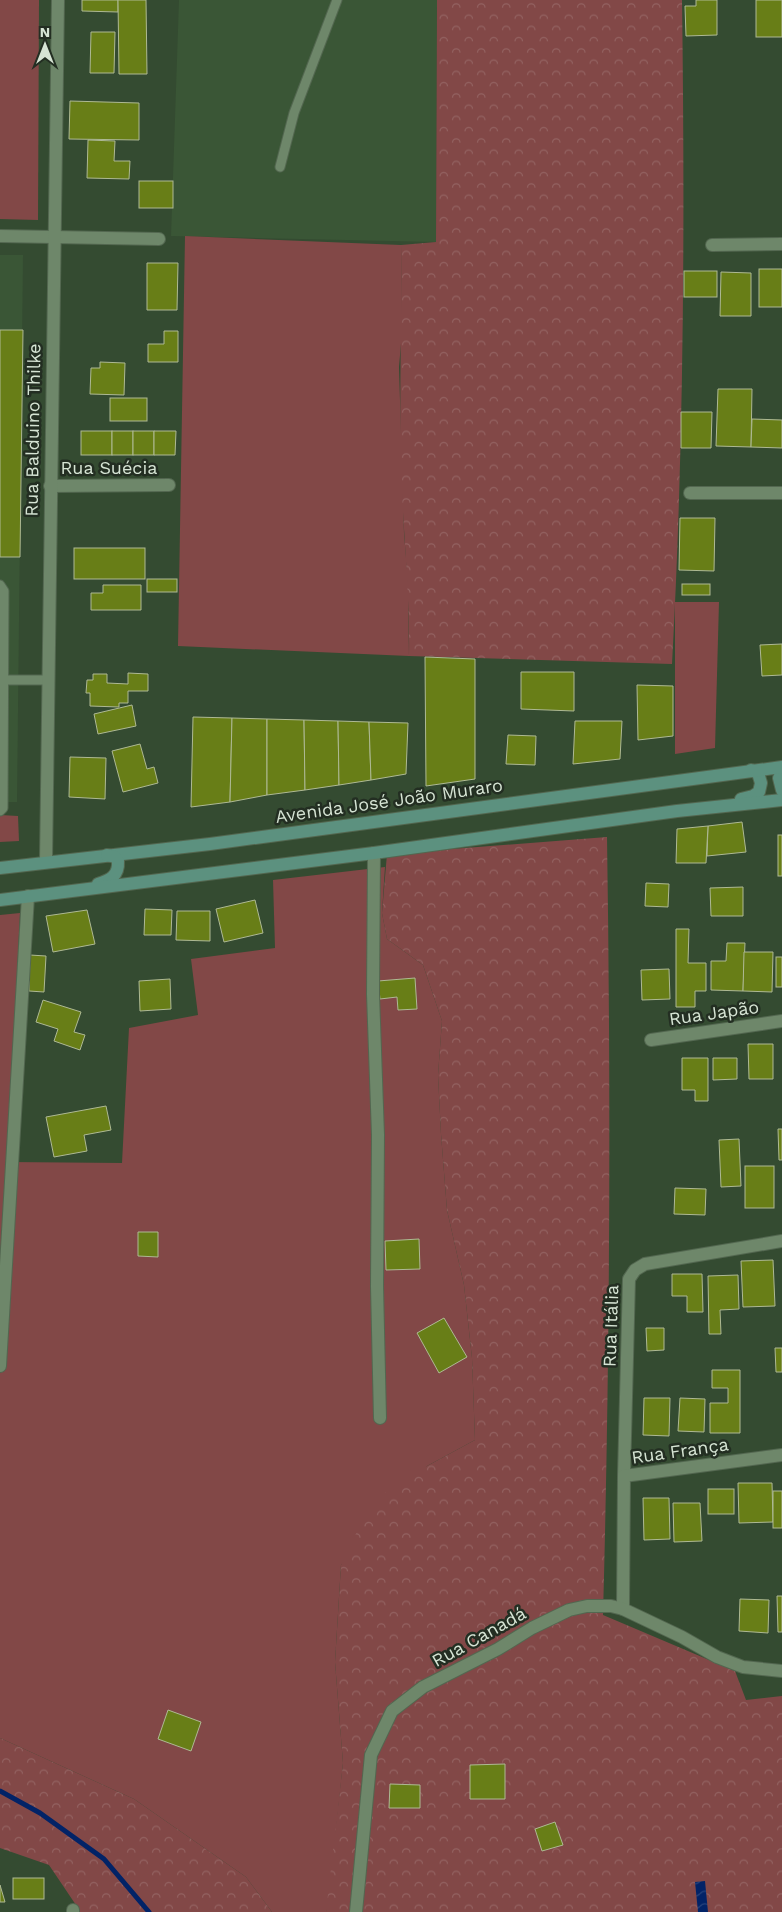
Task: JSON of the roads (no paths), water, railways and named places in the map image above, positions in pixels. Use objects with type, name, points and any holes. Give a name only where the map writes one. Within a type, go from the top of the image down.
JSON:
[{"type":"main road","name":"Avenida José João Muraro","points":[[0,868],[46,861],[220,842],[782,767]]},
{"type":"main road","points":[[677,811],[753,796],[760,792],[761,783],[758,773],[750,770]]},
{"type":"main road","points":[[782,773],[779,778],[782,790]]},
{"type":"main road","points":[[0,900],[374,853],[677,811],[782,800]]},
{"type":"main road","points":[[49,894],[111,880],[116,874],[118,861],[114,857],[107,855]]},
{"type":"street","name":"Rua Balduino Thilke","points":[[46,861],[47,680],[58,0]]},
{"type":"street","points":[[0,236],[160,239]]},
{"type":"street","points":[[712,245],[782,244]]},
{"type":"street","name":"Rua Suécia","points":[[50,486],[169,485]]},
{"type":"street","points":[[690,493],[782,493]]},
{"type":"street","points":[[374,853],[372,994],[378,1135],[377,1286],[380,1418]]},
{"type":"street","points":[[0,1366],[28,896]]},
{"type":"street","name":"Rua Japão","points":[[652,1040],[782,1021]]},
{"type":"street","name":"Rua Itália","points":[[624,1476],[629,1279],[635,1270],[645,1264],[782,1241]]},
{"type":"street","name":"Rua França","points":[[623,1609],[624,1476],[782,1456]]},
{"type":"street","name":"Rua Canadá","points":[[356,1912],[371,1755],[392,1710],[423,1687],[569,1610],[587,1606],[611,1606],[623,1609],[682,1637],[717,1658],[743,1667],[782,1671]]},
{"type":"lane","points":[[280,167],[294,112],[338,0]]},
{"type":"lane","points":[[0,585],[4,592],[1,680],[3,808],[0,811]]},
{"type":"lane","points":[[1,680],[47,680]]},
{"type":"water","points":[[705,1881],[708,1912],[698,1912],[695,1882]]},
{"type":"waterway","points":[[0,1791],[40,1813],[104,1859],[149,1912]]}]
